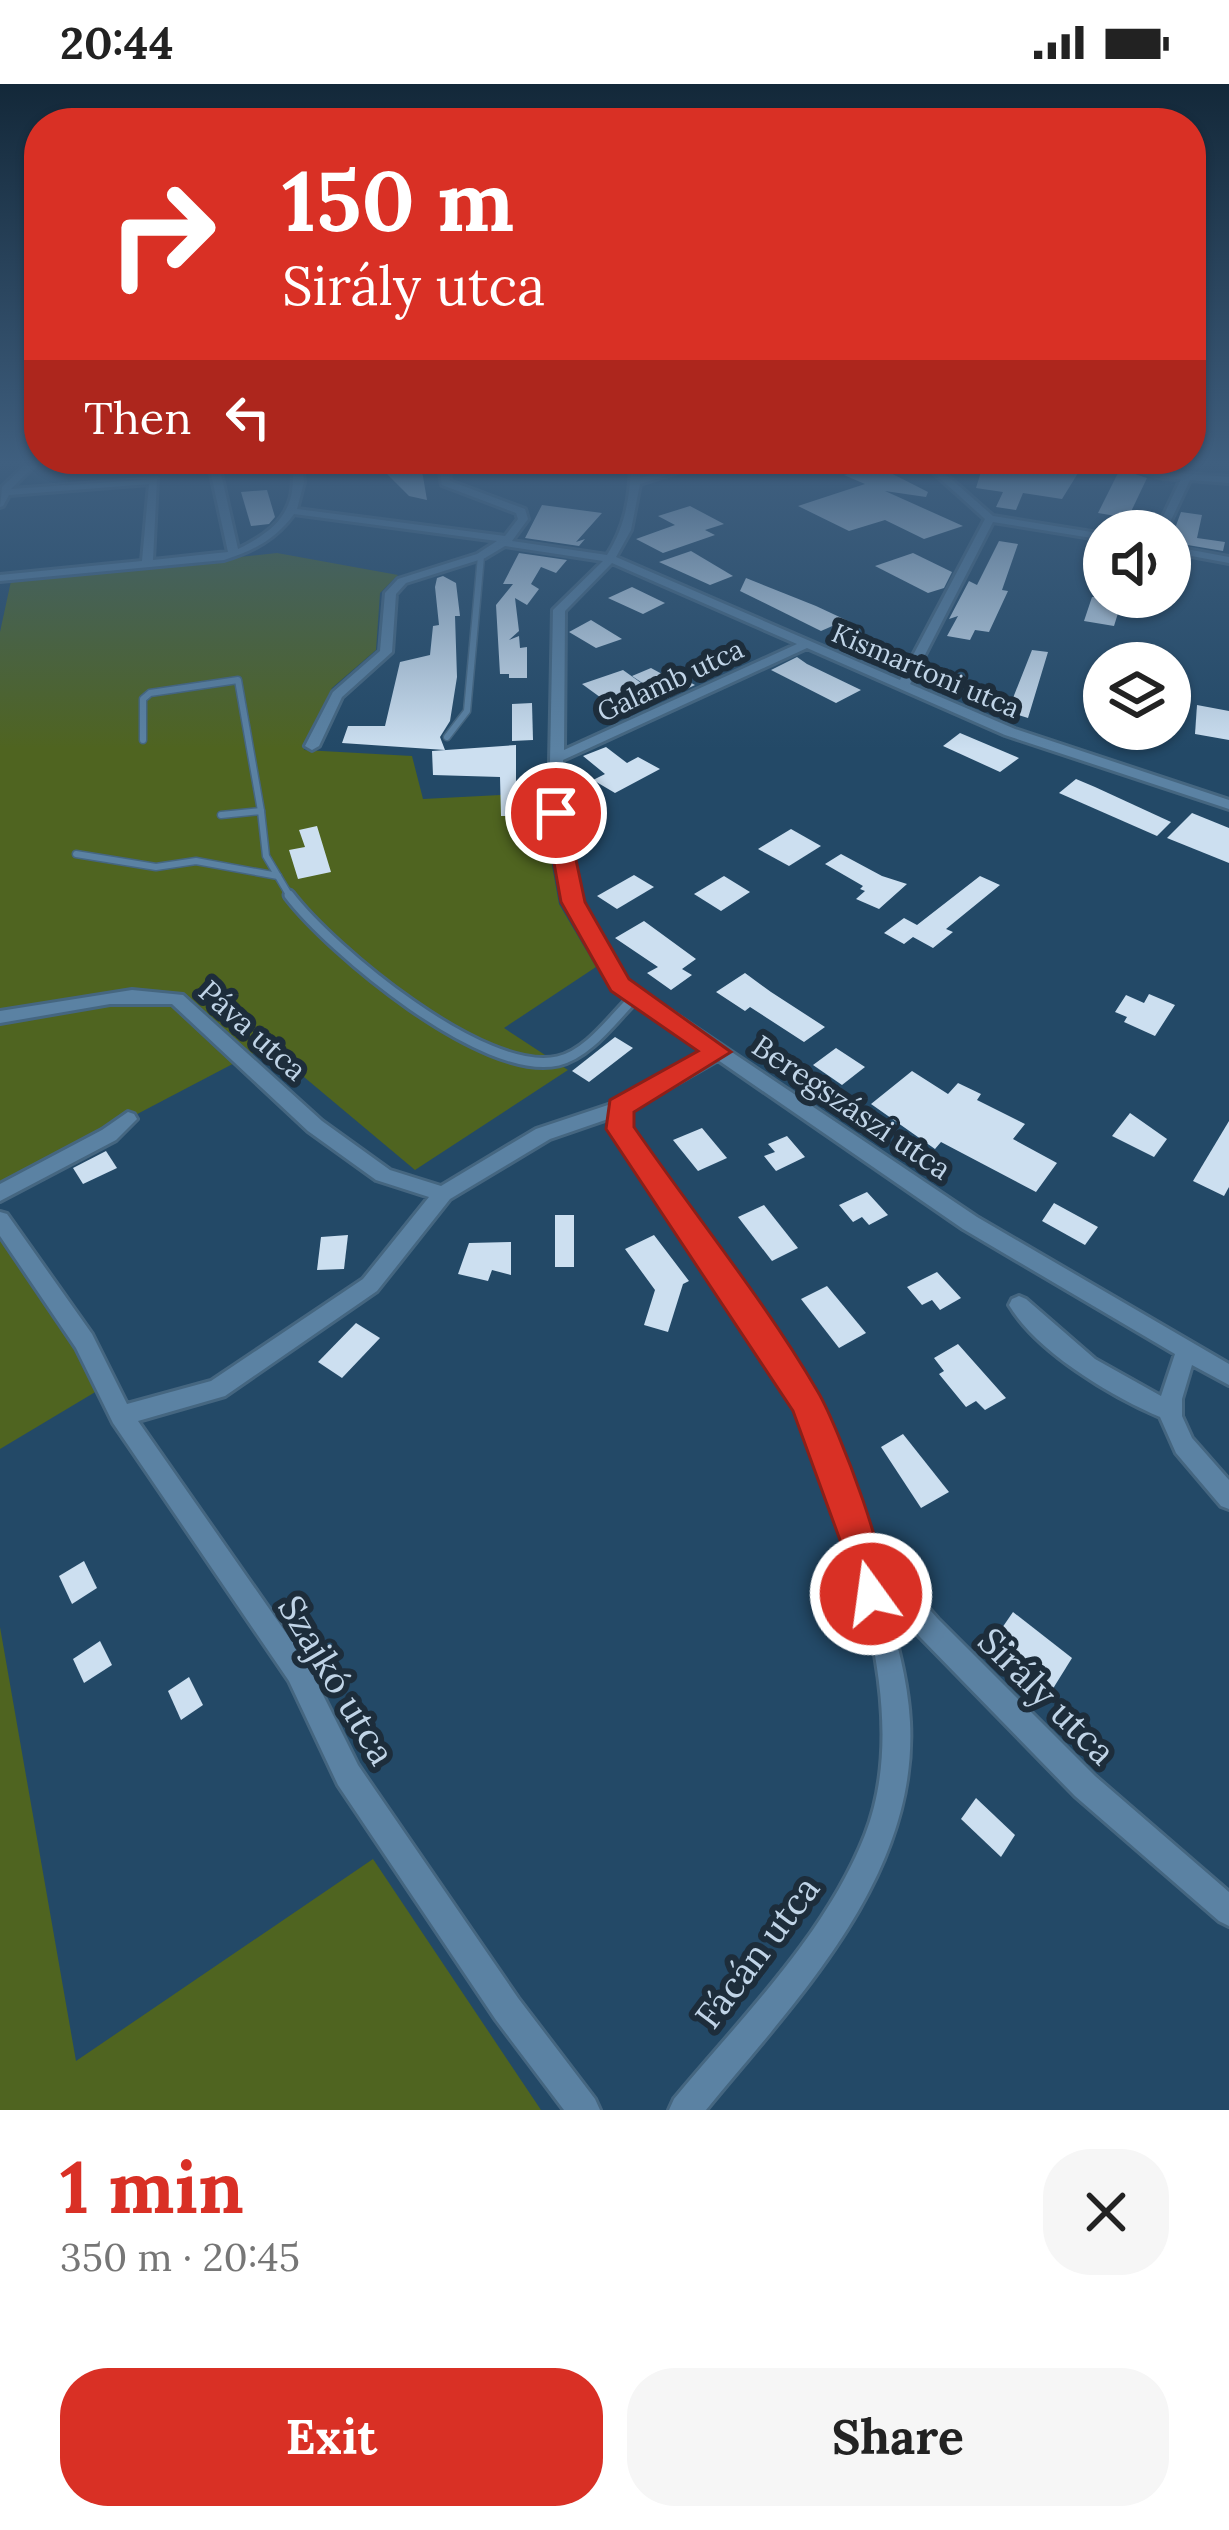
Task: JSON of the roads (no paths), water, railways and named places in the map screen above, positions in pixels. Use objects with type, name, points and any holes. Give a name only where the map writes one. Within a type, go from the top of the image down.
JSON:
[{"type":"street","points":[[147,560],[147,564]]},
{"type":"street","points":[[0,578],[186,560]]},
{"type":"street","points":[[312,746],[337,695],[386,652],[391,593],[420,572],[467,560]]},
{"type":"street","name":"Beregszászi utca","points":[[612,560],[602,575],[559,610],[556,813],[573,902],[620,985],[970,1223],[1229,1376]]},
{"type":"street","name":"Kismartoni utca","points":[[613,560],[1010,732],[1229,806]]},
{"type":"street","points":[[902,687],[968,560]]},
{"type":"street","name":"Galamb utca","points":[[556,758],[804,645]]},
{"type":"street","name":"Páva utca","points":[[0,1017],[98,998],[148,994],[177,999],[314,1126],[383,1175],[442,1194]]},
{"type":"street","points":[[121,1416],[217,1389],[370,1286],[442,1194],[543,1134],[620,1108],[718,1052]]},
{"type":"street","name":"Sirály utca","points":[[620,1108],[620,1129],[807,1403],[862,1551],[928,1628],[1084,1786],[1229,1911]]},
{"type":"street","points":[[0,1192],[109,1135],[128,1119]]},
{"type":"street","name":"Szajkó utca","points":[[0,1220],[84,1341],[121,1416],[298,1672],[348,1775],[507,2009],[584,2110]]},
{"type":"street","points":[[1019,1305],[1080,1364],[1123,1392],[1168,1410]]},
{"type":"street","points":[[1187,1351],[1169,1391],[1173,1428],[1229,1498]]},
{"type":"street","name":"Fácán utca","points":[[685,2110],[840,1916],[886,1817],[897,1726],[862,1551]]},
{"type":"lane","points":[[447,737],[467,711],[481,560]]},
{"type":"lane","points":[[143,740],[143,699],[151,693],[238,680],[266,856],[278,875],[329,939],[370,977],[483,1043],[526,1060],[555,1062],[574,1052],[636,996]]},
{"type":"lane","points":[[220,815],[261,811]]},
{"type":"lane","points":[[76,854],[156,868],[196,862],[278,875]]}]
